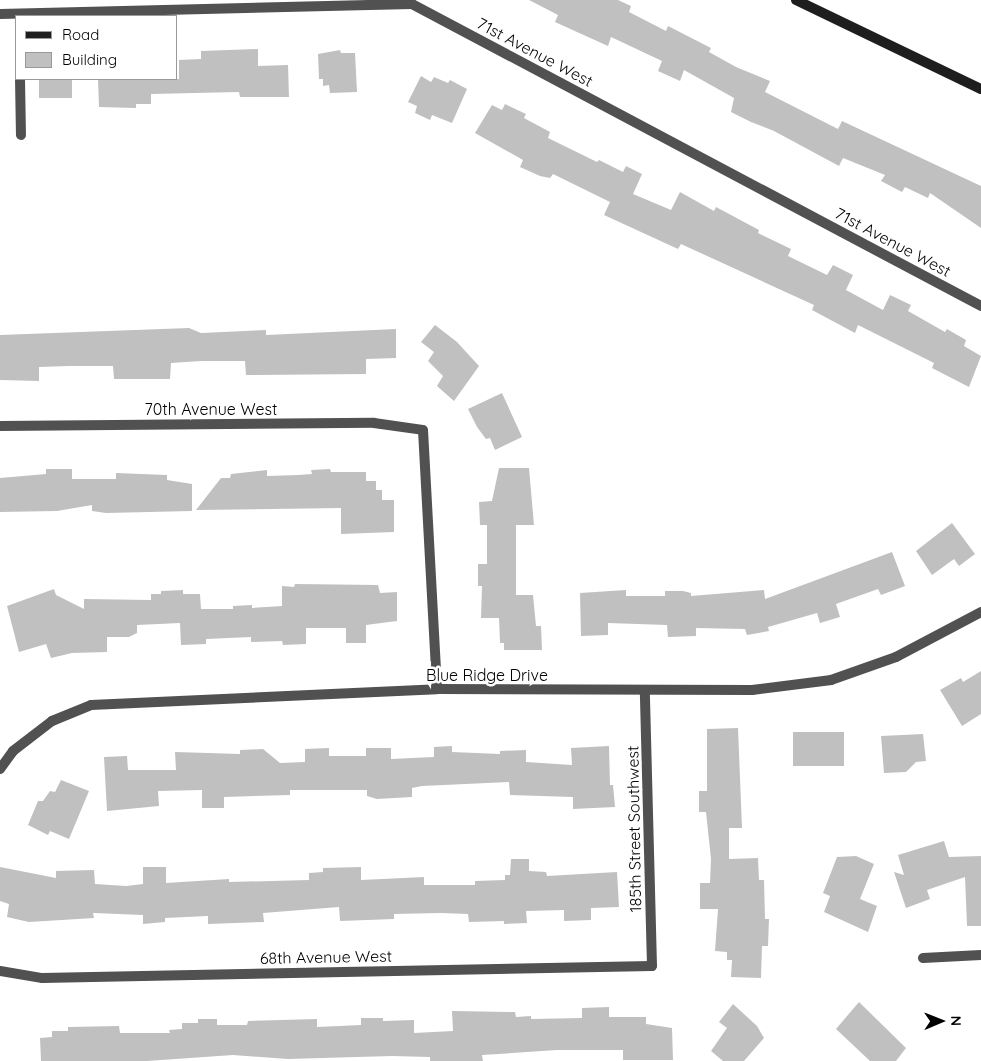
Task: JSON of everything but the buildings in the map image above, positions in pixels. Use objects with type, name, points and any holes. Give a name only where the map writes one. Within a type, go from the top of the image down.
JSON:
[{"type":"main road","points":[[796,0],[981,89]]},
{"type":"street","name":"71st Avenue West","points":[[0,14],[18,15],[413,2],[981,306]]},
{"type":"street","points":[[20,80],[21,135]]},
{"type":"street","name":"70th Avenue West","points":[[0,426],[374,423],[423,430],[437,689]]},
{"type":"street","name":"Blue Ridge Drive","points":[[0,770],[12,751],[52,721],[91,705],[437,689],[752,690],[830,680],[896,657],[981,612]]},
{"type":"street","name":"185th Street Southwest","points":[[645,691],[652,966]]},
{"type":"street","points":[[923,958],[981,955]]},
{"type":"street","name":"68th Avenue West","points":[[0,971],[42,978],[652,966]]}]
